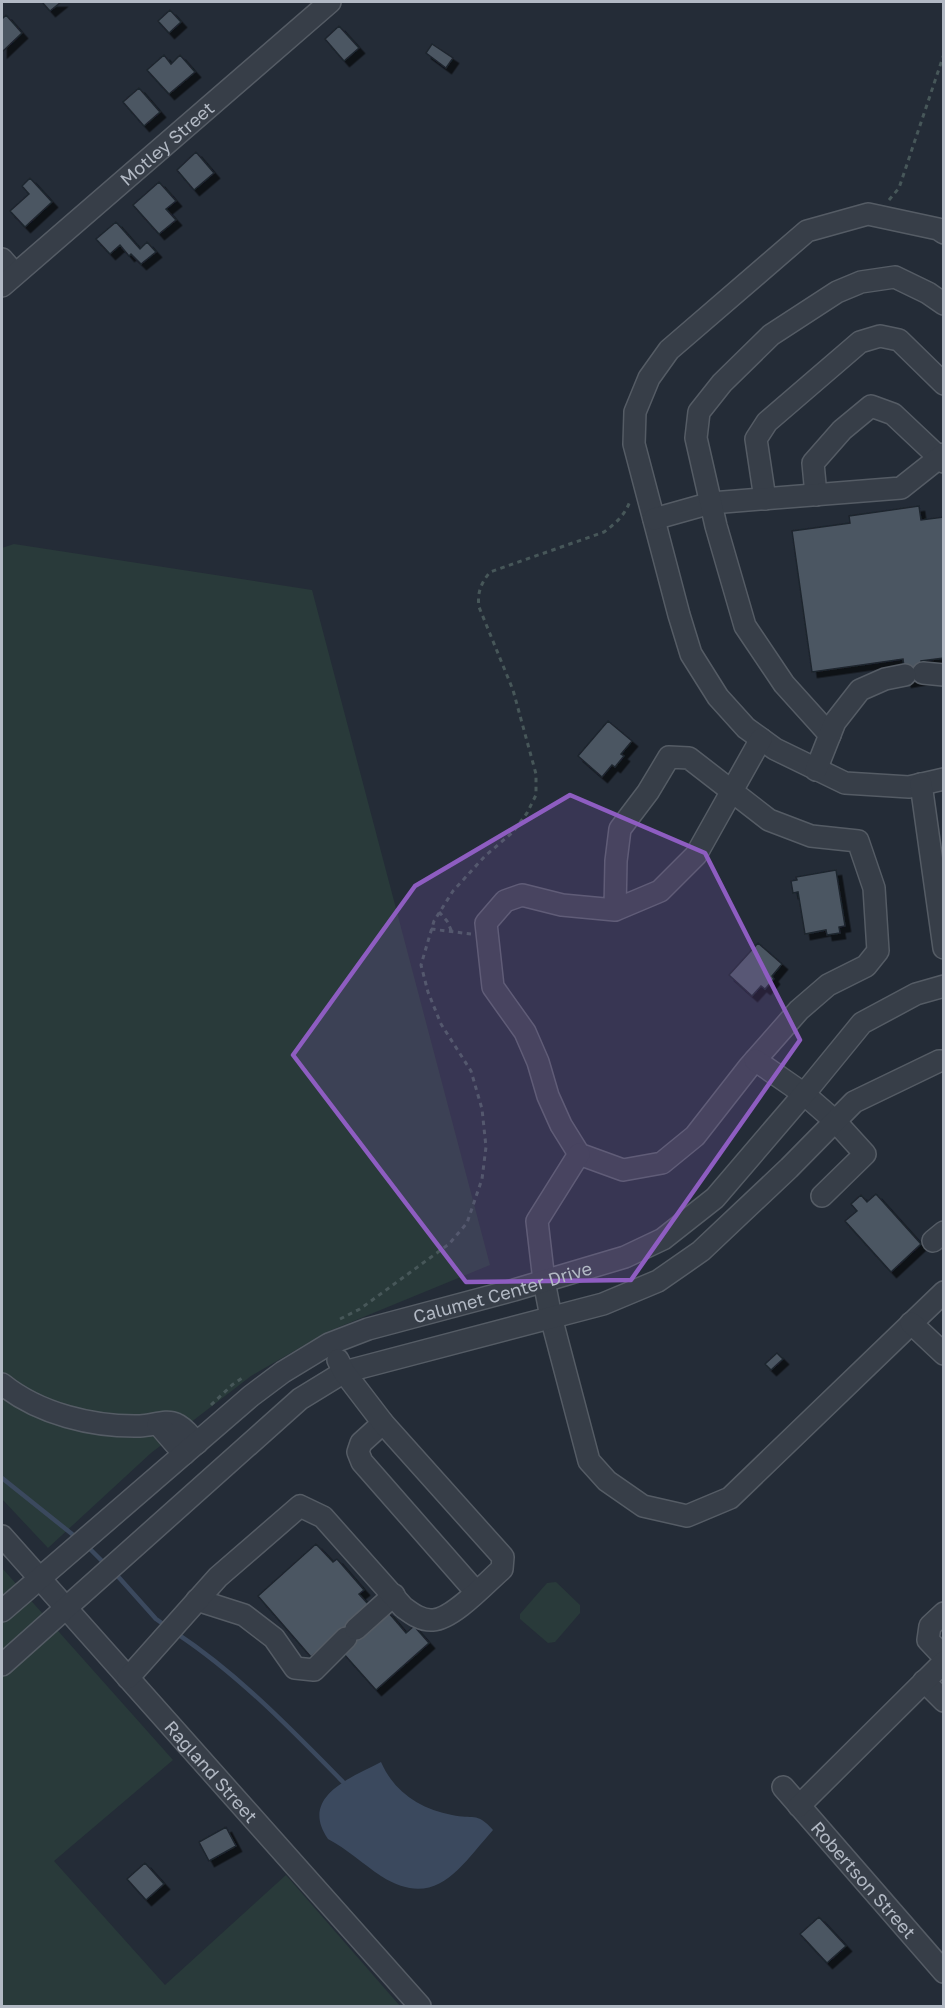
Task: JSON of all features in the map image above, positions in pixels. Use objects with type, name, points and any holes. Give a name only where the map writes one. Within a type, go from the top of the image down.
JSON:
[{"type":"street","name":"Motley Street","points":[[6,273],[330,2]]},
{"type":"street","points":[[944,233],[868,214],[807,231],[669,350],[649,378],[635,412],[634,444],[691,654],[718,697],[746,728],[775,749],[845,783],[909,787],[944,779]]},
{"type":"street","points":[[830,735],[784,684],[745,626],[711,503],[696,438],[699,412],[722,383],[771,335],[837,292],[861,282],[895,277],[944,304]]},
{"type":"street","points":[[765,499],[756,439],[767,422],[860,342],[880,336],[899,340],[944,384]]},
{"type":"street","points":[[654,519],[711,503],[816,495],[901,488],[942,458],[893,414],[871,406],[842,430],[813,463],[816,495]]},
{"type":"street","points":[[816,770],[834,722],[860,690],[885,680],[924,674]]},
{"type":"street","points":[[615,910],[616,861],[620,829],[648,792],[669,757],[688,758],[732,790],[769,820],[811,836],[858,841],[874,888],[878,951],[866,966],[828,985],[799,1010],[755,1060],[695,1136],[662,1163],[623,1170],[579,1154],[561,1125],[525,1032],[493,987],[486,923],[505,901],[522,895],[562,905],[615,910],[660,891],[696,855],[732,790],[761,739]]},
{"type":"street","points":[[921,784],[944,948]]},
{"type":"street","name":"Calumet Center Drive","points":[[2,1611],[251,1396],[283,1372],[329,1344],[368,1329],[625,1257],[663,1239],[715,1198],[862,1023],[916,994],[944,986]]},
{"type":"street","points":[[755,1060],[804,1094],[835,1121],[865,1154],[822,1196]]},
{"type":"street","name":"Calumet Center Drive","points":[[2,1665],[300,1399],[344,1372],[603,1304],[658,1281],[701,1251],[854,1102],[944,1061]]},
{"type":"street","points":[[579,1154],[537,1221],[544,1281],[551,1317],[589,1461],[607,1481],[644,1506],[687,1516],[730,1498],[944,1292]]},
{"type":"street","points":[[670,1233],[689,1259]]},
{"type":"street","points":[[911,1323],[944,1354]]},
{"type":"street","points":[[128,1678],[218,1577],[300,1506],[323,1517],[403,1607],[414,1616],[433,1620],[454,1613],[502,1569],[503,1557],[383,1423],[344,1372],[329,1344]]},
{"type":"street","points":[[2,1384],[35,1404],[67,1417],[107,1424],[141,1426],[163,1422],[177,1424],[190,1448]]},
{"type":"street","points":[[383,1423],[361,1443],[358,1452],[362,1462],[476,1592]]},
{"type":"street","name":"Ragland Street","points":[[2,1536],[420,2007]]},
{"type":"street","points":[[197,1600],[244,1615],[274,1638],[295,1668],[314,1670],[394,1595]]},
{"type":"street","points":[[944,1613],[930,1626],[928,1640],[944,1657]]},
{"type":"street","points":[[799,1806],[944,1662]]},
{"type":"street","points":[[924,1681],[944,1701]]},
{"type":"street","name":"Robertson Street","points":[[783,1787],[944,1972]]},
{"type":"path","points":[[884,204],[899,188],[944,54]]},
{"type":"path","points":[[339,1320],[360,1309],[449,1244],[467,1223],[482,1179],[486,1147],[480,1100],[471,1071],[441,1024],[420,965],[431,929],[453,891],[485,856],[513,832],[527,813],[536,795],[536,774],[513,690],[479,607],[477,597],[482,582],[490,572],[604,532],[618,522],[631,499]]},
{"type":"path","points":[[440,912],[452,932]]},
{"type":"path","points":[[431,929],[487,935]]},
{"type":"path","points":[[206,1412],[232,1385],[250,1372]]},
{"type":"highlighted area","points":[[570,795],[705,853],[800,1040],[631,1280],[466,1282],[293,1055],[415,886]]},
{"type":"shaded area","points":[[14,544],[312,590],[490,1265],[327,1332],[251,1376],[151,1453],[48,1548],[2,1499],[2,548]]},
{"type":"shaded area","points":[[2,1568],[173,1760],[54,1861],[165,1985],[286,1875],[400,2006],[2,2006]]},
{"type":"shaded area","points":[[556,1582],[580,1605],[580,1613],[555,1642],[548,1643],[520,1619],[520,1614],[547,1583]]},
{"type":"water","points":[[381,1762],[393,1782],[409,1798],[440,1812],[478,1818],[493,1830],[458,1870],[432,1887],[417,1889],[400,1886],[381,1876],[328,1839],[321,1824],[320,1812],[324,1800],[332,1791],[343,1782]]},
{"type":"building","points":[[42,2],[61,2],[50,11]]},
{"type":"building","points":[[170,10],[181,22],[169,33],[158,21]]},
{"type":"building","points":[[6,15],[22,33],[2,52],[2,19]]},
{"type":"building","points":[[339,26],[359,48],[344,61],[325,39]]},
{"type":"building","points":[[432,44],[453,58],[446,68],[426,53]]},
{"type":"building","points":[[164,55],[171,64],[180,55],[195,72],[169,94],[147,70]]},
{"type":"building","points":[[139,88],[160,112],[144,126],[123,102]]},
{"type":"building","points":[[196,152],[214,173],[194,190],[177,170]]},
{"type":"building","points":[[30,178],[52,202],[25,227],[10,211],[29,194],[22,186]]},
{"type":"building","points":[[159,182],[176,201],[166,209],[176,220],[159,234],[133,205]]},
{"type":"building","points":[[116,222],[140,249],[147,242],[156,252],[141,264],[131,254],[129,256],[120,245],[110,254],[96,239]]},
{"type":"building","points":[[919,506],[921,520],[944,517],[944,658],[921,661],[923,679],[906,682],[903,659],[812,672],[792,531],[850,523],[849,516]]},
{"type":"building","points":[[608,721],[632,741],[621,754],[624,756],[615,767],[612,765],[602,777],[578,756]]},
{"type":"building","points":[[836,870],[845,926],[839,927],[840,933],[827,935],[826,930],[805,934],[798,892],[793,893],[791,881],[797,880],[796,877]]},
{"type":"building","points":[[758,943],[782,964],[772,976],[774,979],[765,989],[761,986],[752,996],[729,975]]},
{"type":"building","points":[[876,1194],[921,1244],[891,1272],[845,1221],[857,1211],[851,1204],[861,1195],[867,1202]]},
{"type":"building","points":[[777,1353],[783,1359],[771,1370],[765,1364]]},
{"type":"building","points":[[316,1544],[333,1562],[337,1559],[364,1590],[359,1594],[369,1605],[388,1612],[406,1633],[414,1626],[429,1643],[376,1690],[343,1653],[340,1632],[311,1657],[258,1596]]},
{"type":"building","points":[[226,1827],[236,1846],[209,1861],[199,1842]]},
{"type":"building","points":[[145,1863],[164,1884],[146,1900],[127,1879]]},
{"type":"building","points":[[819,1917],[846,1946],[827,1963],[800,1934]]},
{"type":"waterway","points":[[2,1478],[77,1538]]},
{"type":"waterway","points":[[86,1545],[106,1565]]},
{"type":"waterway","points":[[114,1572],[156,1619],[166,1626]]},
{"type":"waterway","points":[[176,1633],[242,1684],[284,1722],[343,1782]]}]
